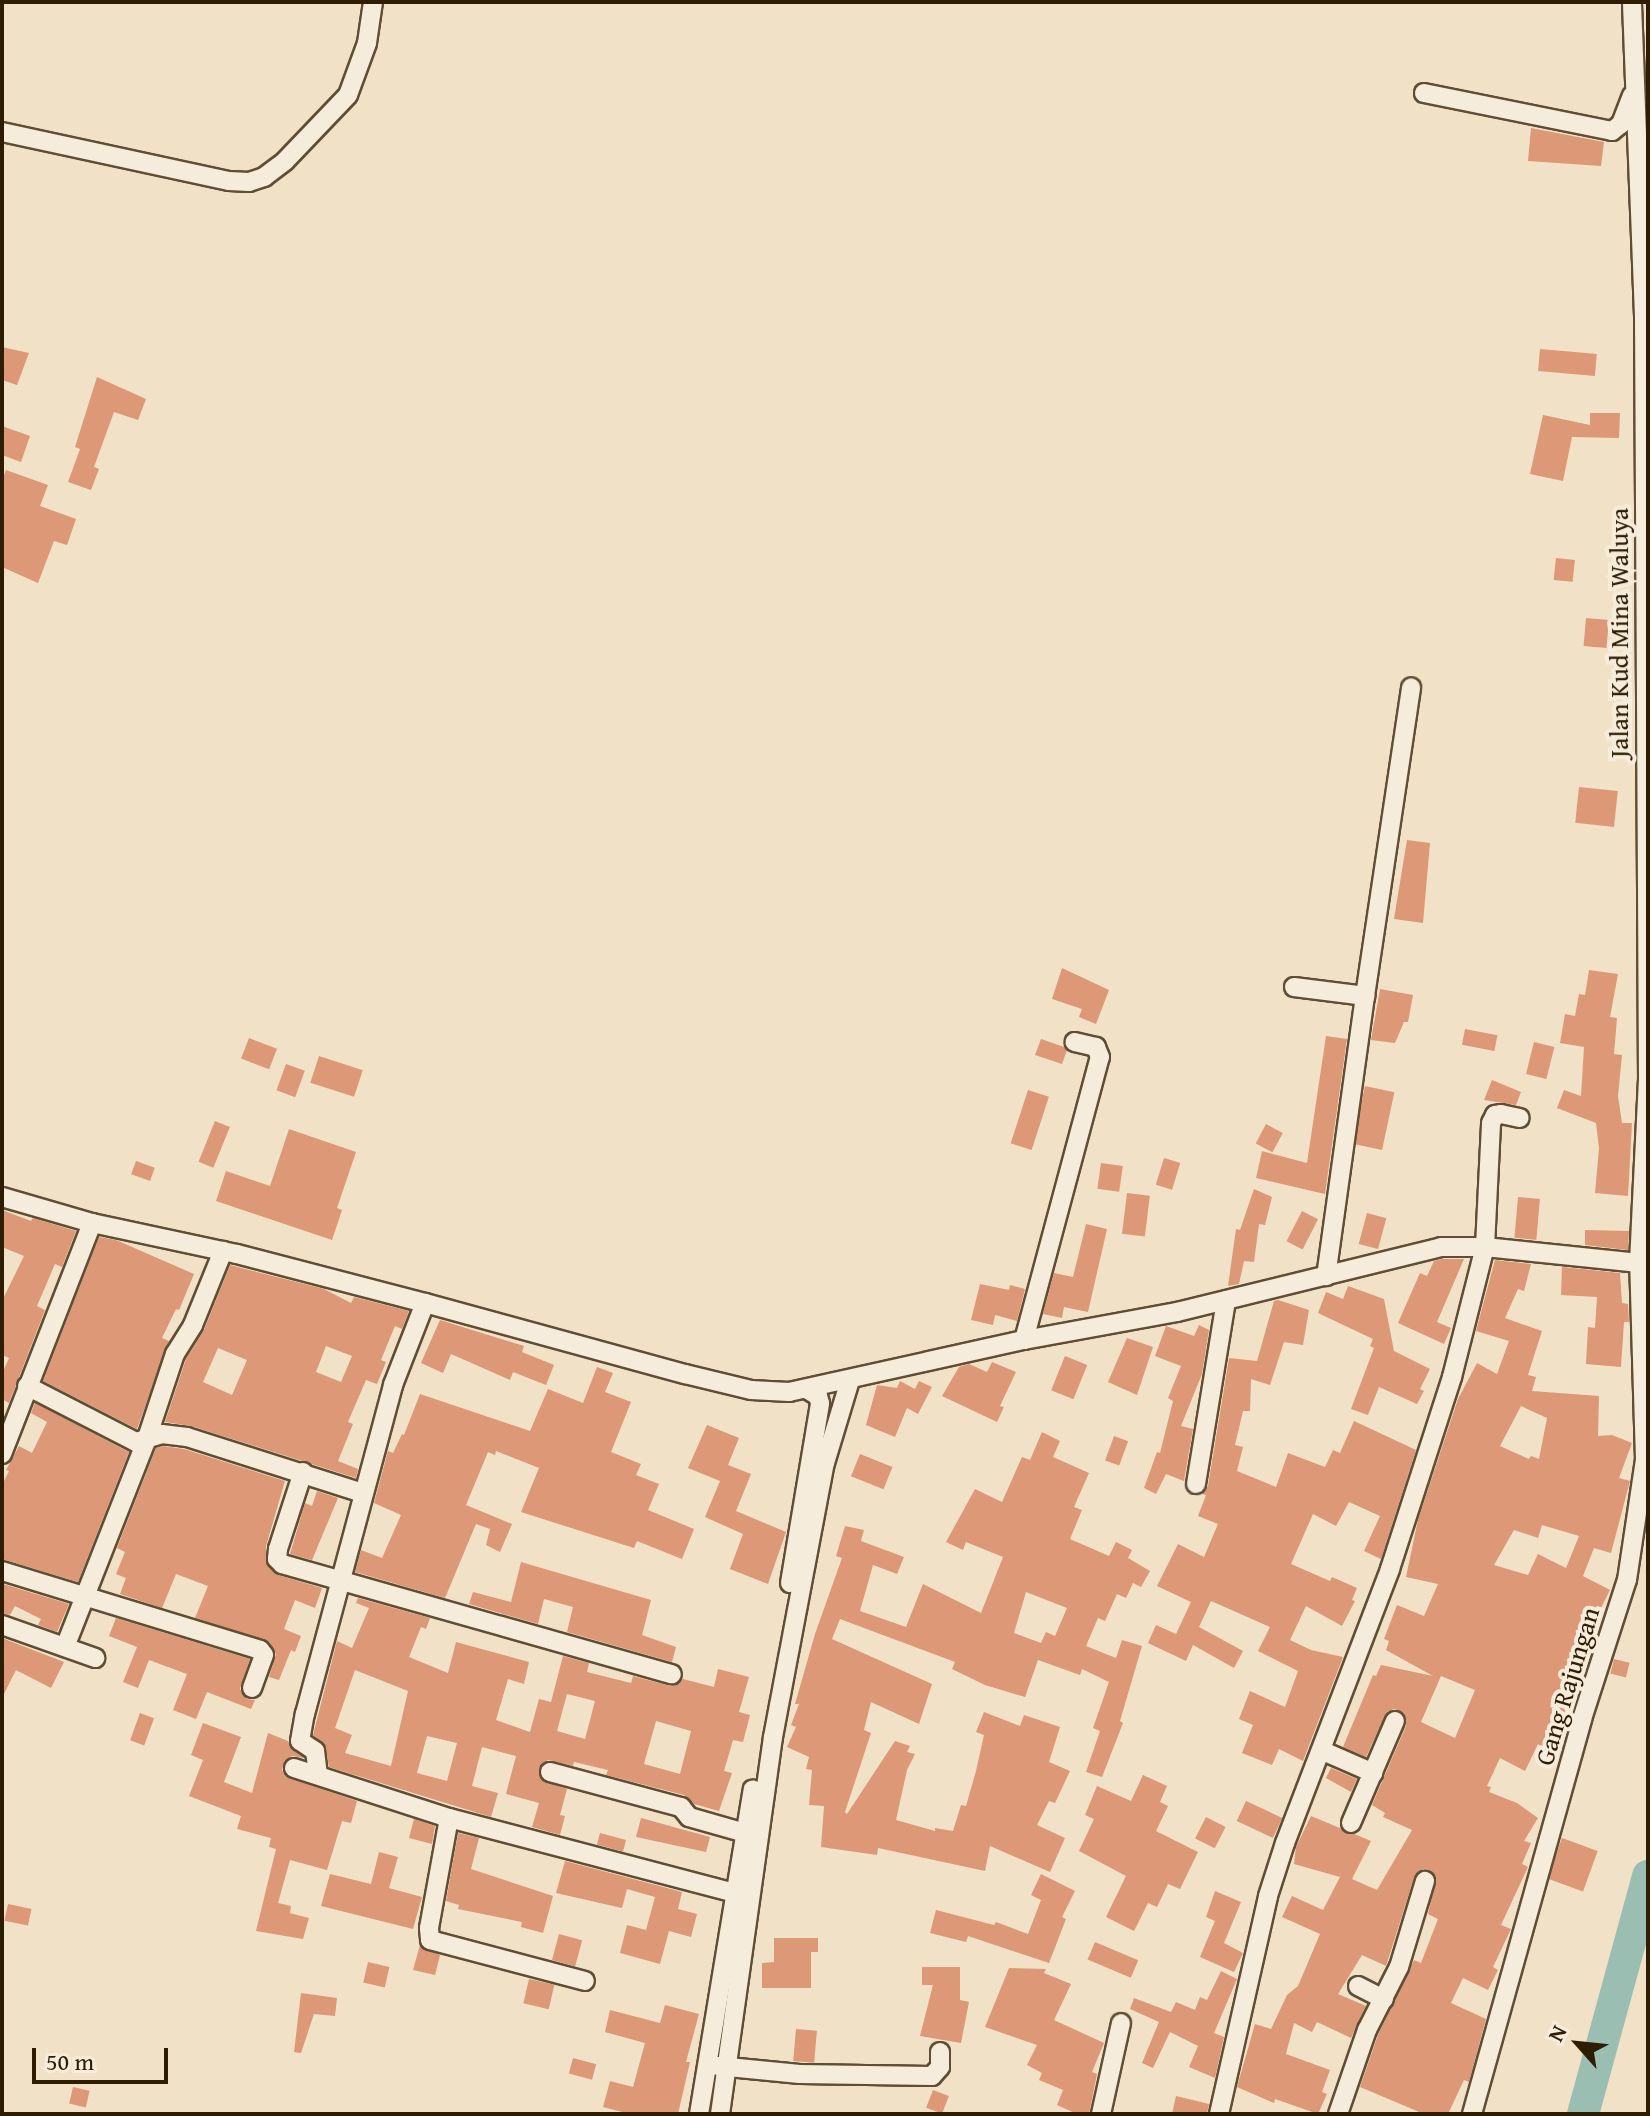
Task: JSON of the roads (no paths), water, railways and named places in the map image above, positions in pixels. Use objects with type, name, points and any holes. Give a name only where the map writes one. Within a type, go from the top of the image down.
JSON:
[{"type":"street","points":[[2,132],[229,181],[264,177],[285,161],[348,95],[367,43],[373,2]]},
{"type":"street","name":"Jalan Kud Mina Waluya","points":[[1632,2],[1644,316],[1648,1064],[1639,1263]]},
{"type":"street","points":[[1424,93],[1612,131],[1621,124],[1635,90]]},
{"type":"street","points":[[1326,1276],[1411,687]]},
{"type":"street","points":[[1294,987],[1365,996]]},
{"type":"street","points":[[1024,1340],[1100,1057],[1096,1047],[1075,1042]]},
{"type":"street","points":[[1219,2114],[1268,1896],[1409,1511],[1452,1377],[1485,1247],[1491,1123],[1495,1115],[1520,1118]]},
{"type":"street","points":[[2,1197],[92,1223],[223,1251],[425,1303],[751,1390],[831,1384],[1024,1340],[1226,1300],[1441,1247],[1485,1247],[1639,1263]]},
{"type":"street","points":[[2,1454],[92,1223]]},
{"type":"street","points":[[65,1647],[146,1441],[175,1354],[193,1325],[223,1251]]},
{"type":"street","name":"Gang Rajungan","points":[[1472,2114],[1582,1719],[1627,1580],[1645,1460],[1639,1263]]},
{"type":"street","points":[[1196,1484],[1226,1300]]},
{"type":"street","points":[[318,1775],[315,1751],[300,1741],[362,1493],[393,1385],[425,1303]]},
{"type":"street","points":[[699,2114],[719,2066],[831,1384]]},
{"type":"street","points":[[720,2114],[719,2066],[735,1893],[818,1464],[818,1396],[831,1384]]},
{"type":"street","points":[[27,1386],[136,1442],[162,1434],[187,1437],[362,1493]]},
{"type":"street","points":[[303,1472],[277,1559],[294,1569],[672,1674]]},
{"type":"street","points":[[2,1571],[260,1650],[264,1655],[252,1688]]},
{"type":"street","points":[[2,1625],[95,1658]]},
{"type":"street","points":[[1351,1823],[1395,1721]]},
{"type":"street","points":[[1323,1751],[1373,1773]]},
{"type":"street","points":[[294,1768],[449,1818],[735,1893]]},
{"type":"street","points":[[550,1772],[681,1807],[689,1817],[745,1833]]},
{"type":"street","points":[[449,1818],[429,1928],[430,1940],[585,1981]]},
{"type":"street","points":[[1338,2114],[1362,2041],[1399,1967],[1425,1881]]},
{"type":"street","points":[[1358,1986],[1384,1999]]},
{"type":"street","points":[[1101,2114],[1121,2023]]},
{"type":"street","points":[[719,2066],[800,2074],[932,2076],[940,2067],[940,2052]]},
{"type":"waterway","points":[[1583,2114],[1648,1876]]}]
